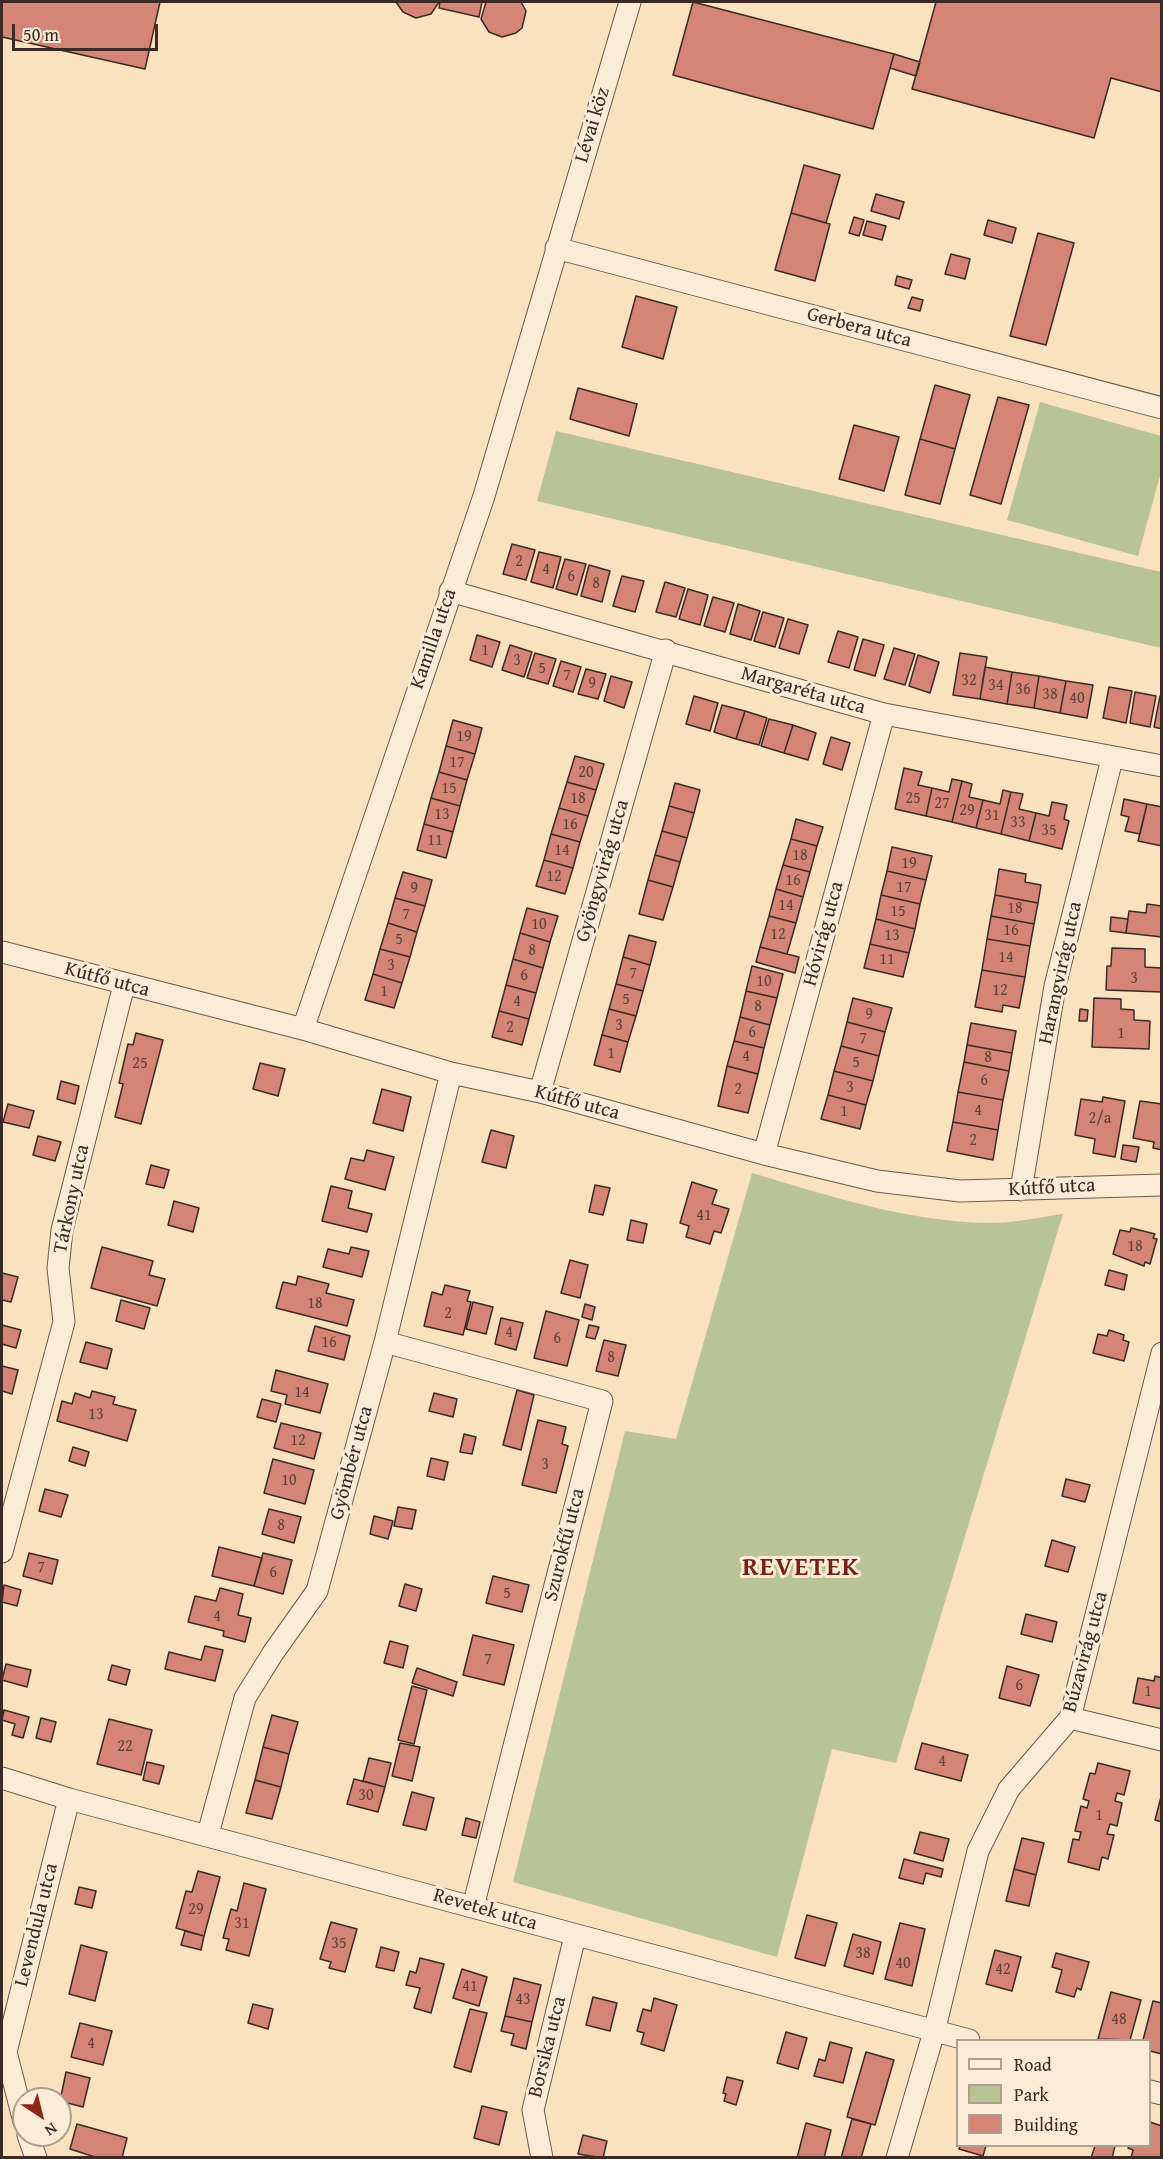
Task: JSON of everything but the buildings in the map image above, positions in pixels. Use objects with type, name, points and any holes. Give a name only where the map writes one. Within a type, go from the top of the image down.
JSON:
[{"type":"street","name":"Lévai köz","points":[[556,248],[630,2]]},
{"type":"street","name":"Gerbera utca","points":[[556,248],[1161,408]]},
{"type":"street","name":"Kamilla utca","points":[[303,1029],[512,408],[556,248]]},
{"type":"street","name":"Margaréta utca","points":[[450,591],[666,650],[884,714],[1112,759],[1161,766]]},
{"type":"street","name":"Gyöngyvirág utca","points":[[540,1092],[666,650]]},
{"type":"street","name":"Hóvirág utca","points":[[764,1154],[884,714]]},
{"type":"street","name":"Harangvirág utca","points":[[1021,1190],[1055,986],[1112,759]]},
{"type":"street","name":"Kútfő utca","points":[[2,952],[303,1029],[451,1073],[540,1092],[764,1154],[877,1181],[960,1191],[1021,1190],[1110,1184],[1161,1185]]},
{"type":"street","name":"Tárkony utca","points":[[2,1552],[64,1322],[58,1268],[62,1230],[124,985]]},
{"type":"street","name":"Gyömbér utca","points":[[208,1834],[245,1698],[273,1653],[317,1591],[385,1342],[451,1073]]},
{"type":"street","name":"Szurokfű utca","points":[[385,1342],[602,1401],[473,1906]]},
{"type":"street","name":"Búzavirág utca","points":[[897,2157],[934,2032],[978,1851],[1009,1790],[1070,1718],[1161,1353]]},
{"type":"street","points":[[1070,1718],[1161,1740]]},
{"type":"street","name":"Revetek utca","points":[[2,1778],[69,1799],[208,1834],[575,1936],[965,2039]]},
{"type":"street","name":"Levendula utca","points":[[14,2087],[4,2051],[69,1799]]},
{"type":"street","name":"Borsika utca","points":[[542,2157],[532,2110],[575,1936]]},
{"type":"green space","points":[[1040,402],[1161,436],[1161,472],[1138,556],[1007,520]]},
{"type":"green space","points":[[556,431],[1161,572],[1161,648],[537,501]]},
{"type":"green space","points":[[752,1173],[899,1213],[959,1222],[999,1223],[1063,1214],[896,1763],[832,1749],[777,1957],[513,1882],[625,1431],[676,1439]]},
{"type":"district","name":"REVETEK","points":[[801,1568]]}]
